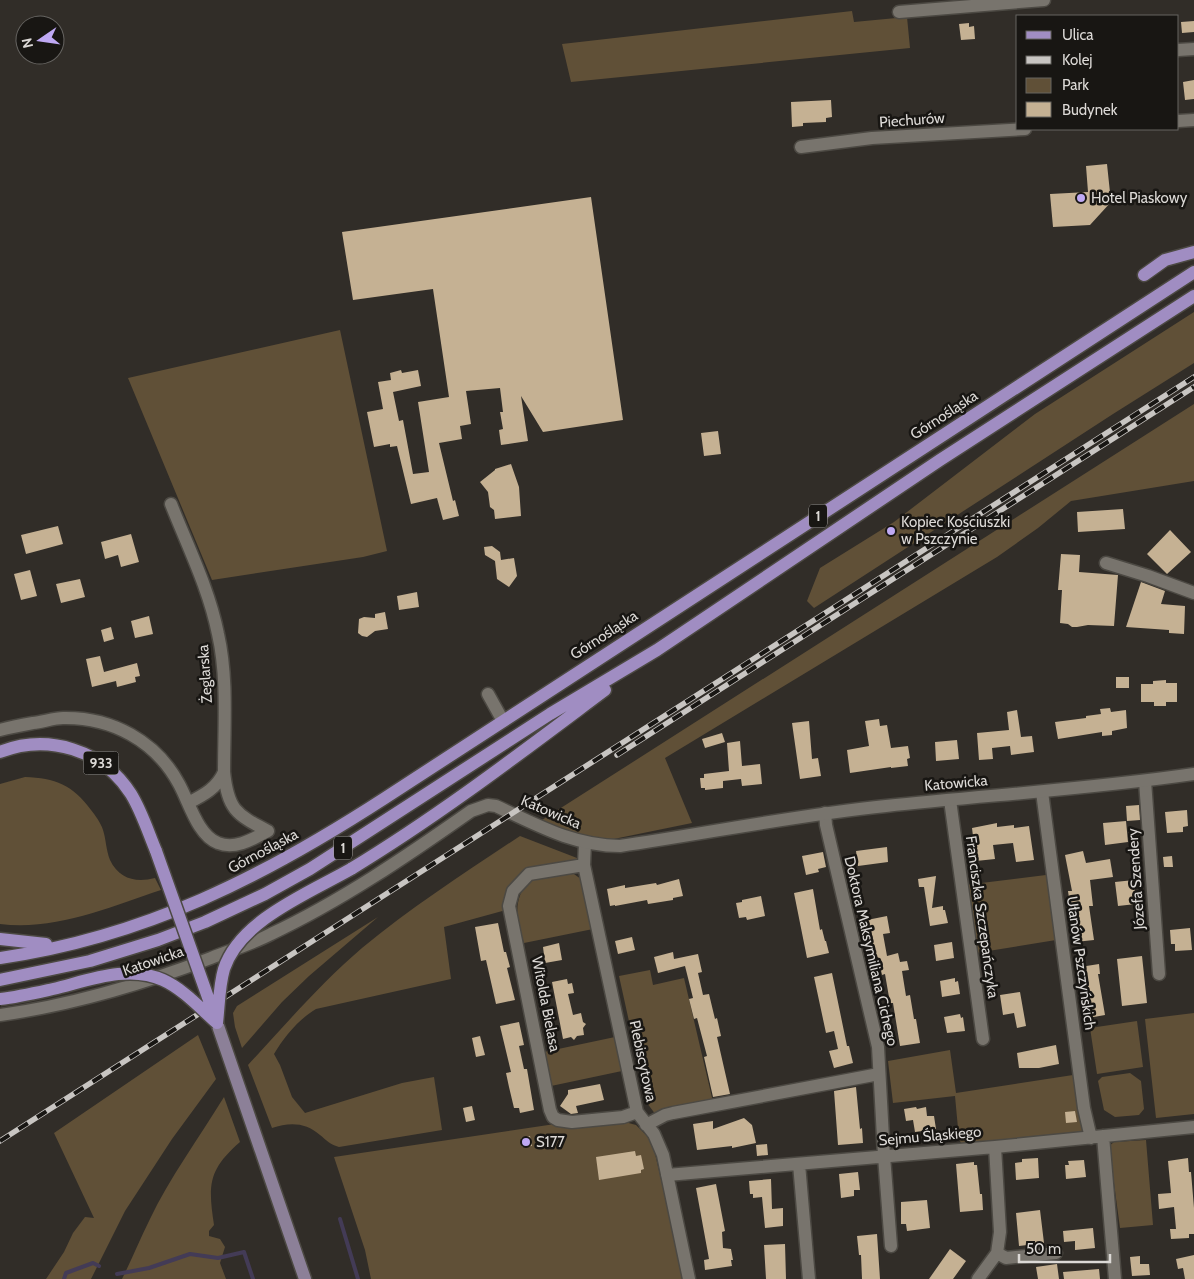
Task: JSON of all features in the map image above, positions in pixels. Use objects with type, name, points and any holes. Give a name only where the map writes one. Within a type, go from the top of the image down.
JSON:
[{"type":"main road","points":[[1144,275],[1166,260],[1194,252]]},
{"type":"main road","name":"Górnośląska","points":[[0,958],[74,943],[116,932],[178,911],[256,875],[344,824],[1194,272]]},
{"type":"main road","name":"1","points":[[0,980],[64,967],[118,953],[205,922],[265,894],[310,869],[550,714],[656,650],[949,455],[1194,296]]},
{"type":"main road","points":[[217,1023],[224,970],[233,951],[250,930],[276,911],[374,855],[500,770],[656,650]]},
{"type":"main road","name":"933","points":[[0,752],[26,745],[51,744],[81,752],[102,764],[118,777],[131,794],[141,813],[156,851],[305,1279]]},
{"type":"main road","points":[[0,940],[34,944],[74,943]]},
{"type":"main road","points":[[0,999],[35,994],[116,975],[138,974],[156,977],[175,986],[217,1023]]},
{"type":"street","points":[[899,12],[1044,0]]},
{"type":"street","points":[[1179,50],[1194,49]]},
{"type":"street","points":[[1179,121],[1194,120]]},
{"type":"street","name":"Piechurów","points":[[801,147],[872,138],[1016,130]]},
{"type":"street","name":"Żeglarska","points":[[171,504],[202,579],[219,635],[223,666],[224,772],[226,789],[236,810],[244,818],[268,831],[240,844],[230,846],[218,843],[205,834],[188,803]]},
{"type":"street","points":[[1106,563],[1194,593]]},
{"type":"street","points":[[488,694],[503,721]]},
{"type":"street","points":[[0,730],[62,718],[105,722],[146,744],[163,759],[178,782],[188,803],[208,793],[220,781],[224,772]]},
{"type":"street","name":"Katowicka","points":[[0,1015],[111,992],[199,963],[262,939],[364,882],[471,811],[482,806],[496,806],[550,831],[585,843],[620,846],[825,813],[1042,792],[1194,774]]},
{"type":"street","name":"Józefa Szendery","points":[[1145,781],[1159,974]]},
{"type":"street","name":"Ułanów Pszczyńskich","points":[[1042,792],[1084,1108],[1097,1137],[1115,1279]]},
{"type":"street","name":"Franciszka Szczepańczyka","points":[[950,800],[983,1039]]},
{"type":"street","name":"Doktora Maksymiliana Cichego","points":[[825,813],[826,825],[878,1047],[891,1246]]},
{"type":"street","name":"Plebiscytowa","points":[[585,843],[584,865],[637,1112],[654,1134],[659,1144],[689,1279]]},
{"type":"street","name":"Witolda Bielasa","points":[[584,865],[529,874],[513,891],[509,906],[553,1117],[558,1120],[572,1122],[622,1117],[637,1112]]},
{"type":"street","points":[[646,1125],[672,1113],[880,1074]]},
{"type":"street","name":"Sejmu Śląskiego","points":[[667,1175],[995,1147],[1194,1127]]},
{"type":"street","points":[[978,1279],[997,1253],[1000,1232],[995,1147]]},
{"type":"street","points":[[799,1164],[809,1279]]},
{"type":"street","points":[[997,1253],[1006,1258],[1056,1253]]},
{"type":"green space","points":[[852,11],[854,22],[907,17],[910,48],[571,82],[562,44]]},
{"type":"green space","points":[[1194,312],[1194,363],[814,608],[807,601],[820,568],[894,522],[1035,414]]},
{"type":"green space","points":[[340,330],[387,551],[363,557],[212,580],[128,378]]},
{"type":"green space","points":[[1194,404],[1194,481],[1071,501],[1038,528],[997,557],[665,758],[692,823],[604,841],[549,828],[542,820]]},
{"type":"green space","points":[[25,777],[54,781],[77,794],[93,812],[101,825],[110,860],[118,872],[135,880],[155,878],[161,890],[62,921],[21,925],[0,924],[0,784]]},
{"type":"green space","points":[[520,836],[577,858],[578,863],[526,871],[506,910],[444,927],[451,979],[316,1009],[292,1029],[274,1054],[292,1097],[305,1113],[402,1083],[434,1077],[442,1130],[339,1147],[303,1125],[291,1124],[272,1128],[248,1065],[318,990],[362,948],[420,904]]},
{"type":"green space","points":[[571,872],[581,879],[593,929],[524,943],[517,909],[518,901],[525,886],[531,878]]},
{"type":"green space","points":[[1046,875],[1056,940],[976,953],[965,885]]},
{"type":"green space","points":[[378,917],[309,976],[282,1002],[242,1048],[235,1027],[233,1013],[237,1006]]},
{"type":"green space","points":[[650,970],[653,985],[684,978],[713,1102],[656,1115],[647,1103],[619,976]]},
{"type":"green space","points":[[1194,1013],[1194,1114],[1156,1118],[1145,1019]]},
{"type":"green space","points":[[1137,1021],[1143,1067],[1097,1074],[1090,1028]]},
{"type":"green space","points":[[198,1035],[216,1079],[172,1139],[125,1211],[91,1279],[46,1279],[64,1252],[73,1233],[85,1217],[94,1218],[54,1133]]},
{"type":"green space","points":[[615,1037],[622,1071],[551,1086],[544,1052]]},
{"type":"green space","points":[[950,1050],[956,1093],[1073,1075],[1086,1131],[1078,1135],[962,1145],[959,1139],[955,1096],[893,1103],[888,1061]]},
{"type":"green space","points":[[1130,1073],[1141,1081],[1144,1109],[1139,1115],[1115,1117],[1104,1110],[1098,1081],[1102,1077]]},
{"type":"green space","points":[[224,1097],[240,1142],[222,1161],[213,1179],[211,1199],[214,1225],[209,1231],[209,1236],[220,1239],[225,1247],[220,1263],[226,1279],[122,1279],[166,1189]]},
{"type":"green space","points":[[621,1121],[636,1125],[653,1145],[682,1279],[371,1279],[365,1250],[334,1157],[555,1124]]},
{"type":"green space","points":[[1146,1140],[1153,1225],[1120,1228],[1109,1146],[1114,1142]]},
{"type":"building","points":[[1194,21],[1194,32],[1182,33],[1181,22]]},
{"type":"building","points":[[969,23],[969,27],[974,26],[975,39],[961,40],[959,24]]},
{"type":"building","points":[[1194,80],[1194,99],[1185,100],[1183,82]]},
{"type":"building","points":[[831,100],[832,117],[826,118],[826,122],[803,123],[803,126],[792,127],[791,102]]},
{"type":"building","name":"Hotel Piaskowy","points":[[1107,164],[1111,202],[1090,225],[1053,227],[1050,194],[1088,192],[1086,166]]},
{"type":"building","points":[[591,197],[623,420],[543,432],[521,396],[528,441],[501,445],[499,430],[503,429],[500,412],[503,412],[500,388],[466,391],[471,424],[460,426],[462,439],[439,443],[453,501],[455,500],[459,516],[443,520],[437,498],[411,504],[397,446],[390,447],[390,444],[374,447],[367,412],[383,409],[378,382],[391,380],[390,373],[401,370],[402,373],[418,370],[421,386],[393,392],[399,421],[403,420],[413,474],[429,472],[418,402],[449,397],[433,289],[353,300],[342,232]]},
{"type":"building","points":[[718,431],[721,454],[704,456],[701,433]]},
{"type":"building","points":[[511,464],[519,487],[521,516],[495,519],[494,510],[490,507],[488,492],[480,482],[495,469]]},
{"type":"building","points":[[1123,509],[1125,529],[1078,532],[1077,512]]},
{"type":"building","points":[[58,526],[63,544],[26,554],[21,535]]},
{"type":"building","points":[[1170,530],[1191,552],[1167,574],[1147,554]]},
{"type":"building","points":[[131,534],[139,562],[121,567],[118,555],[105,559],[101,542]]},
{"type":"building","points":[[492,546],[500,552],[501,560],[514,558],[517,576],[509,587],[497,579],[495,561],[485,555],[484,547]]},
{"type":"building","points":[[1061,554],[1080,555],[1079,572],[1118,575],[1114,626],[1088,625],[1072,627],[1068,624],[1060,623],[1062,590],[1058,590]]},
{"type":"building","points":[[30,570],[37,596],[21,600],[14,574]]},
{"type":"building","points":[[80,579],[85,597],[61,603],[56,584]]},
{"type":"building","points":[[1141,582],[1165,591],[1161,604],[1185,606],[1184,634],[1169,633],[1169,630],[1126,627]]},
{"type":"building","points":[[417,592],[419,607],[399,610],[397,596]]},
{"type":"building","points":[[385,612],[388,629],[375,631],[367,637],[358,633],[359,619],[364,617],[375,618],[375,614]]},
{"type":"building","points":[[149,616],[153,634],[135,638],[131,621]]},
{"type":"building","points":[[111,627],[114,639],[104,642],[101,630]]},
{"type":"building","points":[[100,656],[104,672],[137,663],[140,676],[135,677],[136,682],[117,687],[116,681],[92,687],[86,659]]},
{"type":"building","points":[[1116,677],[1129,677],[1129,688],[1116,688]]},
{"type":"building","points":[[1166,680],[1166,683],[1177,683],[1177,702],[1166,702],[1166,706],[1154,706],[1154,702],[1141,702],[1141,684],[1153,684],[1153,681]]},
{"type":"building","points":[[1110,708],[1111,712],[1126,710],[1127,728],[1112,731],[1112,735],[1102,736],[1102,732],[1058,739],[1055,722],[1086,718],[1086,716],[1101,714],[1100,709]]},
{"type":"building","points":[[1017,710],[1021,737],[1032,736],[1034,752],[1011,755],[1010,746],[992,748],[993,759],[979,760],[977,733],[1009,730],[1007,712]]},
{"type":"building","points":[[879,719],[880,726],[887,725],[891,748],[908,746],[910,758],[907,759],[908,766],[850,773],[847,750],[869,746],[865,721]]},
{"type":"building","points":[[809,721],[812,759],[818,758],[821,776],[800,779],[792,723]]},
{"type":"building","points":[[722,733],[725,742],[705,748],[702,739]]},
{"type":"building","points":[[957,740],[959,759],[936,761],[935,742]]},
{"type":"building","points":[[740,741],[742,766],[760,764],[762,784],[742,786],[741,779],[723,781],[723,788],[705,790],[705,788],[701,788],[700,778],[704,778],[704,774],[729,771],[727,743]]},
{"type":"building","points":[[1139,805],[1140,820],[1127,821],[1126,806]]},
{"type":"building","points":[[1187,810],[1188,826],[1183,827],[1183,832],[1167,833],[1165,812]]},
{"type":"building","points":[[1126,821],[1128,842],[1105,845],[1103,823]]},
{"type":"building","points":[[997,823],[997,827],[1014,825],[1014,828],[1029,826],[1034,860],[1016,862],[1013,843],[993,845],[995,859],[976,861],[972,828]]},
{"type":"building","points":[[887,847],[888,862],[858,866],[856,851]]},
{"type":"building","points":[[1083,851],[1086,863],[1110,859],[1113,877],[1090,880],[1093,906],[1089,906],[1094,940],[1075,942],[1068,891],[1072,891],[1065,855]]},
{"type":"building","points":[[823,852],[826,867],[818,869],[819,872],[806,875],[802,856]]},
{"type":"building","points":[[1172,856],[1173,867],[1164,867],[1163,857]]},
{"type":"building","points":[[936,876],[932,908],[943,906],[948,923],[930,926],[924,887],[919,887],[918,879]]},
{"type":"building","points":[[679,879],[683,896],[673,898],[673,900],[648,904],[647,900],[610,906],[607,889],[625,885],[625,888],[656,883],[657,885]]},
{"type":"building","points":[[1134,880],[1136,904],[1118,906],[1115,882]]},
{"type":"building","points":[[813,889],[820,930],[822,929],[829,953],[807,958],[794,893]]},
{"type":"building","points":[[761,896],[765,916],[747,920],[746,917],[739,918],[736,903]]},
{"type":"building","points":[[887,916],[890,933],[883,934],[887,956],[898,953],[900,962],[907,961],[909,970],[902,971],[906,996],[910,995],[920,1043],[900,1046],[893,1003],[890,1003],[885,974],[882,975],[878,957],[875,958],[867,920]]},
{"type":"building","points":[[498,923],[504,952],[506,952],[510,967],[507,968],[515,1000],[496,1004],[486,960],[481,961],[475,927]]},
{"type":"building","points":[[1190,928],[1192,950],[1175,951],[1175,944],[1171,944],[1170,930]]},
{"type":"building","points":[[632,937],[635,950],[618,954],[615,941]]},
{"type":"building","points":[[952,942],[954,958],[936,961],[934,945]]},
{"type":"building","points":[[559,943],[562,960],[545,963],[543,947]]},
{"type":"building","points":[[673,952],[674,959],[698,954],[702,972],[698,973],[703,995],[709,994],[715,1019],[717,1018],[721,1036],[717,1037],[730,1094],[713,1097],[704,1057],[707,1056],[697,1018],[694,1019],[689,999],[693,998],[685,966],[658,973],[654,957]]},
{"type":"building","points":[[1142,956],[1147,1003],[1122,1006],[1117,959]]},
{"type":"building","points":[[1099,964],[1100,974],[1098,974],[1105,1015],[1088,1018],[1087,1010],[1085,1010],[1080,967]]},
{"type":"building","points":[[832,973],[847,1046],[849,1046],[853,1063],[834,1068],[829,1051],[838,1049],[834,1031],[826,1033],[814,977]]},
{"type":"building","points":[[955,978],[955,982],[958,981],[960,994],[942,997],[940,981]]},
{"type":"building","points":[[567,979],[568,984],[572,983],[574,993],[568,994],[573,1015],[581,1013],[583,1022],[586,1024],[583,1028],[584,1035],[577,1036],[574,1040],[571,1037],[563,1039],[552,982]]},
{"type":"building","points":[[1020,992],[1026,1026],[1017,1028],[1014,1013],[1003,1015],[1000,995]]},
{"type":"building","points":[[960,1014],[961,1018],[963,1017],[965,1031],[947,1033],[944,1017]]},
{"type":"building","points":[[519,1022],[524,1045],[519,1046],[524,1069],[527,1069],[534,1110],[520,1113],[519,1108],[514,1108],[509,1087],[506,1073],[511,1072],[500,1026]]},
{"type":"building","points":[[480,1036],[485,1055],[476,1057],[472,1038]]},
{"type":"building","points":[[1056,1045],[1059,1064],[1039,1068],[1019,1068],[1017,1053]]},
{"type":"building","points":[[600,1084],[604,1100],[576,1106],[578,1113],[571,1114],[560,1106],[568,1094],[568,1090]]},
{"type":"building","points":[[856,1087],[863,1143],[838,1145],[834,1091]]},
{"type":"building","points":[[472,1106],[475,1120],[466,1122],[463,1108]]},
{"type":"building","points":[[916,1107],[917,1109],[926,1107],[927,1116],[934,1116],[936,1129],[929,1130],[926,1133],[922,1131],[915,1132],[913,1120],[906,1121],[904,1109]]},
{"type":"building","points":[[1075,1111],[1077,1122],[1066,1123],[1065,1112]]},
{"type":"building","points":[[744,1118],[752,1125],[756,1143],[732,1148],[732,1146],[697,1150],[693,1124],[713,1121],[713,1129]]},
{"type":"building","name":"S177","points":[[530,1136],[532,1146],[522,1147],[521,1138]]},
{"type":"building","points":[[767,1144],[768,1155],[757,1156],[756,1145]]},
{"type":"building","points":[[635,1151],[636,1156],[641,1155],[644,1169],[641,1170],[641,1173],[599,1180],[596,1157]]},
{"type":"building","points":[[1038,1158],[1039,1178],[1016,1180],[1015,1163],[1022,1162],[1022,1159]]},
{"type":"building","points":[[1188,1158],[1194,1208],[1194,1234],[1189,1234],[1189,1238],[1171,1239],[1170,1229],[1176,1229],[1174,1207],[1159,1209],[1158,1194],[1171,1193],[1168,1161]]},
{"type":"building","points":[[1084,1160],[1086,1177],[1066,1179],[1065,1165],[1069,1165],[1068,1161]]},
{"type":"building","points":[[974,1162],[974,1165],[977,1165],[983,1210],[960,1212],[956,1164]]},
{"type":"building","points":[[858,1172],[860,1190],[854,1190],[854,1196],[841,1198],[839,1174]]},
{"type":"building","points":[[771,1179],[772,1209],[783,1208],[783,1226],[765,1228],[762,1197],[753,1198],[753,1194],[750,1194],[749,1181]]},
{"type":"building","points":[[716,1184],[725,1231],[722,1232],[723,1248],[731,1249],[733,1260],[731,1260],[732,1266],[705,1270],[704,1260],[709,1259],[696,1188]]},
{"type":"building","points":[[927,1200],[930,1228],[907,1231],[906,1224],[901,1224],[901,1202]]},
{"type":"building","points":[[1040,1210],[1044,1243],[1019,1246],[1016,1213]]},
{"type":"building","points":[[1093,1228],[1095,1248],[1075,1250],[1075,1241],[1064,1242],[1063,1231]]},
{"type":"building","points":[[877,1234],[880,1279],[862,1279],[861,1255],[859,1255],[857,1236]]},
{"type":"building","points":[[785,1244],[786,1279],[766,1279],[764,1245]]},
{"type":"building","points":[[950,1249],[966,1261],[953,1279],[929,1279]]},
{"type":"building","points":[[1194,1255],[1194,1279],[1185,1279],[1183,1268],[1178,1269],[1176,1259]]},
{"type":"building","points":[[1140,1256],[1140,1264],[1149,1264],[1150,1275],[1132,1276],[1130,1257]]},
{"type":"building","points":[[1057,1264],[1059,1279],[1038,1279],[1036,1267]]},
{"type":"building","points":[[1099,1269],[1100,1279],[1064,1279],[1063,1272]]},
{"type":"waterway","points":[[340,1219],[358,1279]]},
{"type":"waterway","points":[[117,1274],[149,1268],[190,1254],[218,1258],[244,1252],[253,1279]]},
{"type":"waterway","points":[[64,1279],[66,1273],[93,1263],[99,1266]]},
{"type":"railway","points":[[0,1141],[1194,377]]},
{"type":"railway","points":[[617,755],[1194,387]]},
{"type":"place","name":"Hotel Piaskowy","points":[[1081,198]]},
{"type":"place","name":"Kopiec Kościuszki w Pszczynie","points":[[891,531]]},
{"type":"place","name":"S177","points":[[526,1142]]}]
